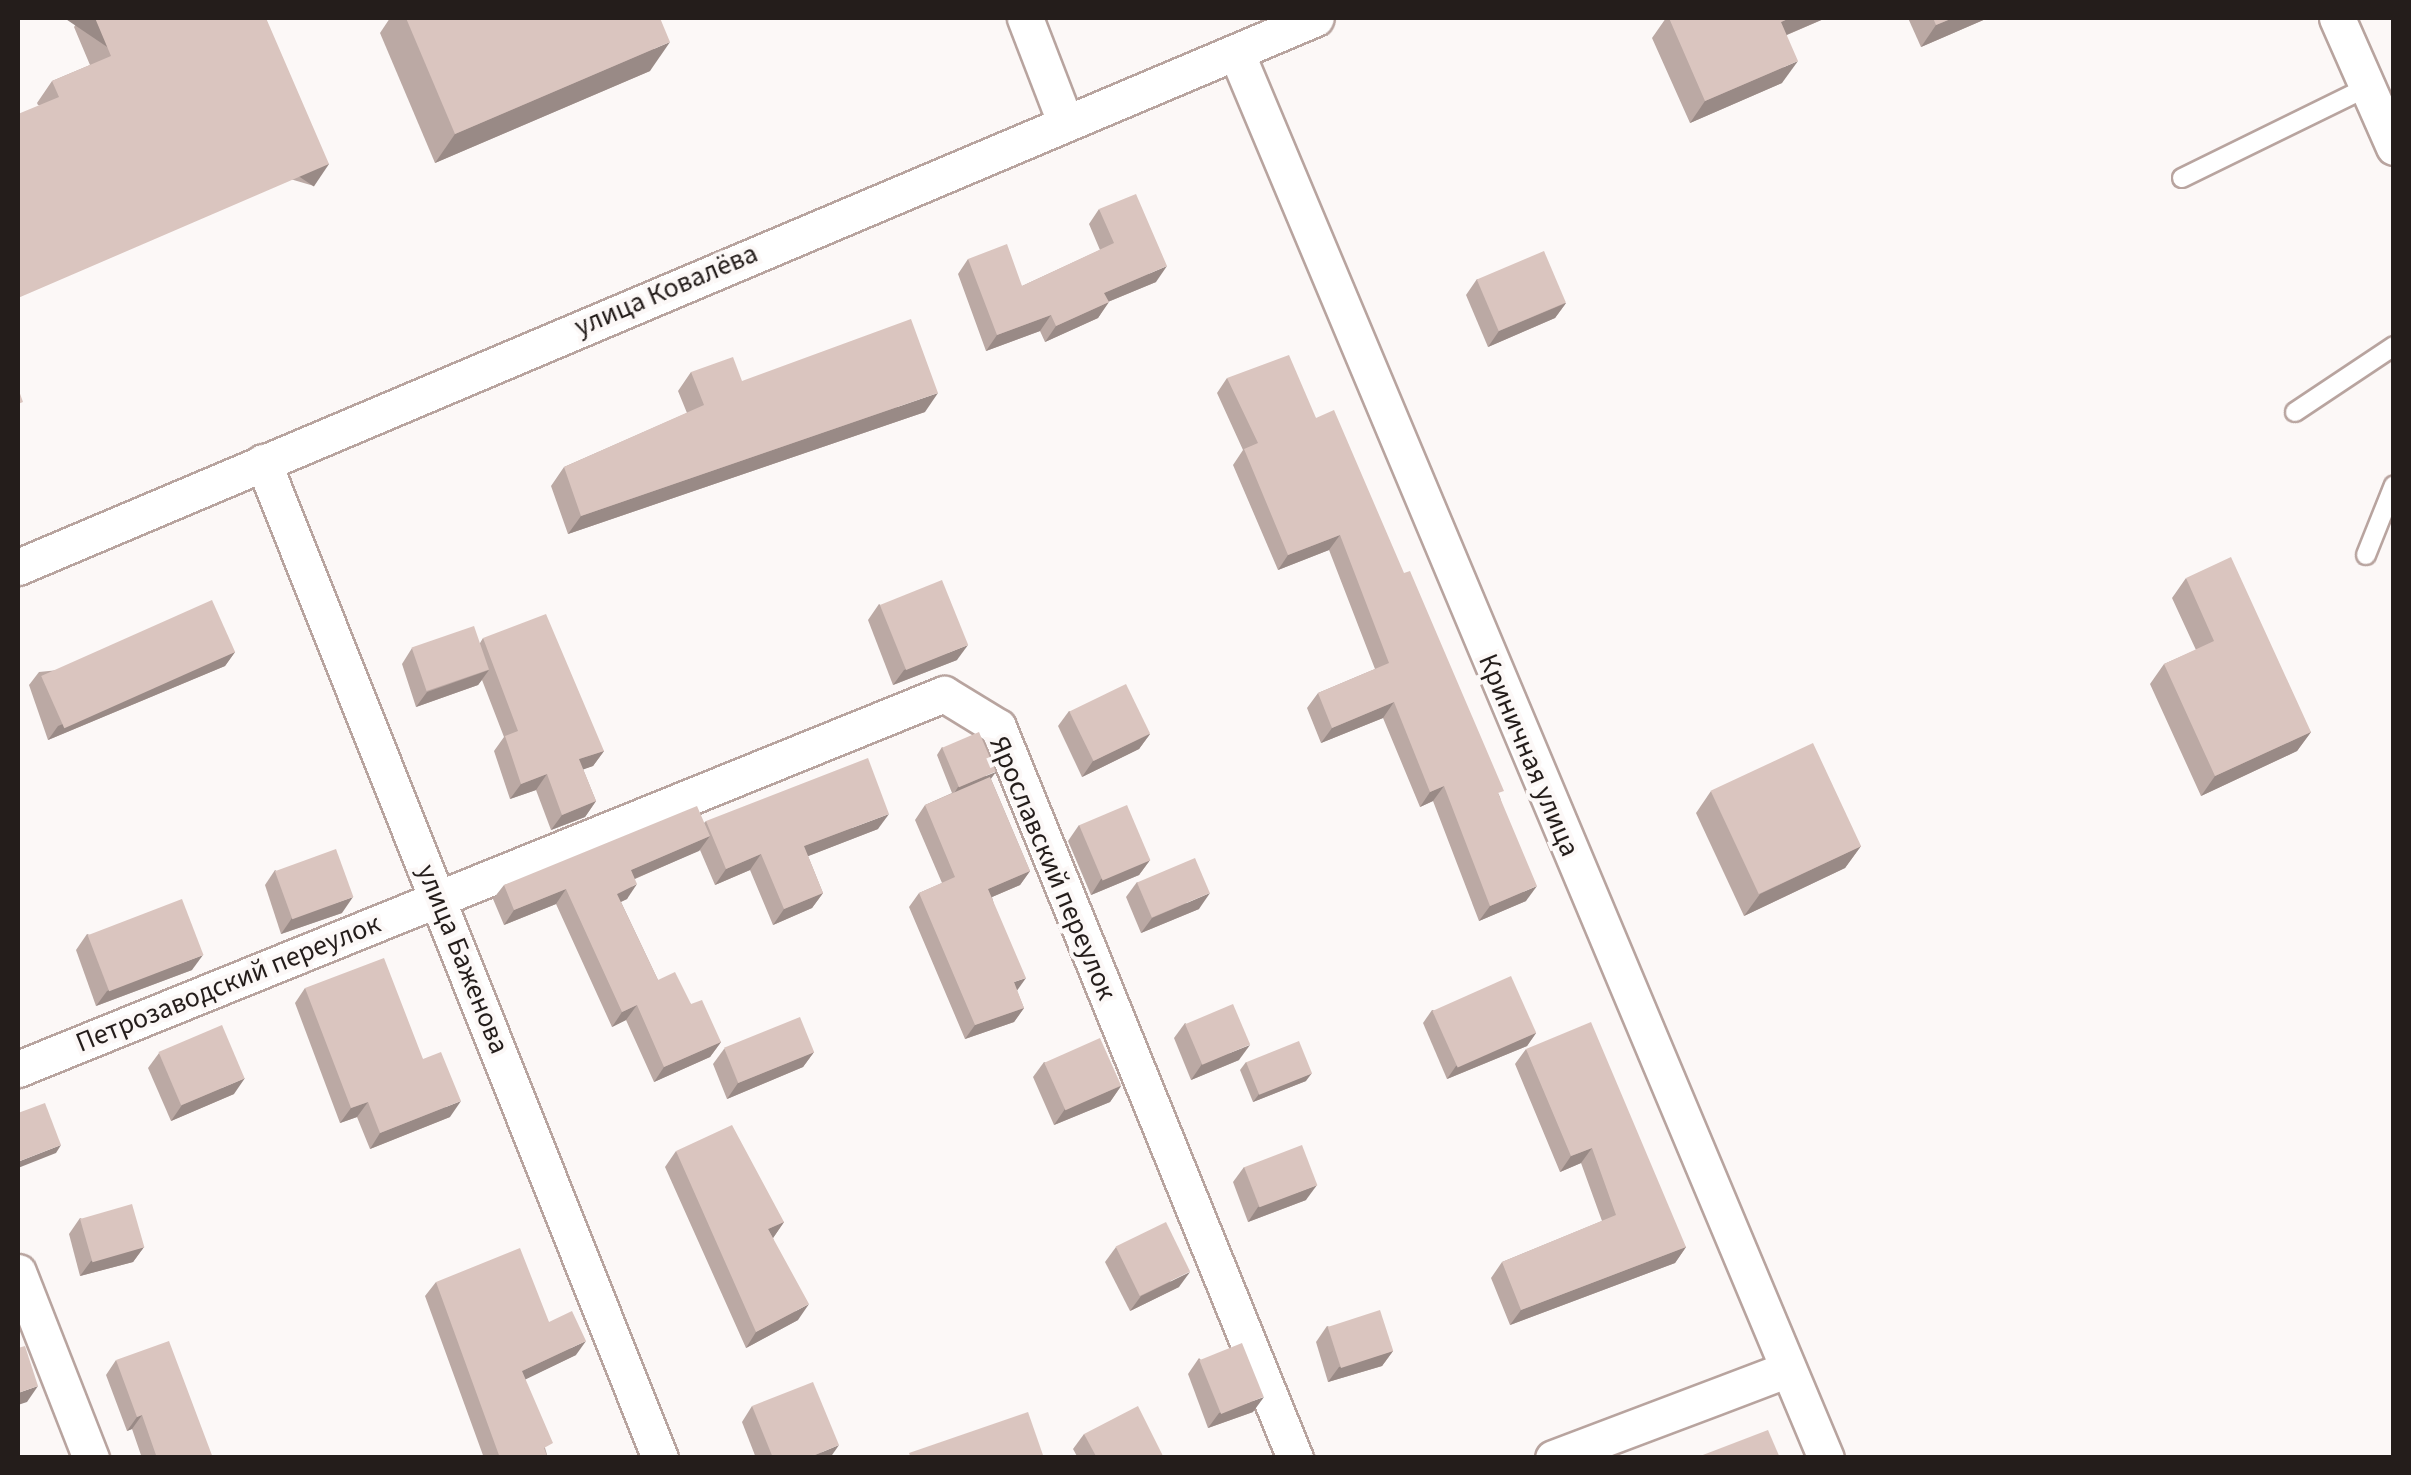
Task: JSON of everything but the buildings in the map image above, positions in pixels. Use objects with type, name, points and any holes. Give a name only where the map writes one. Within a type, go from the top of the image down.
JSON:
[{"type":"street","points":[[1025,18],[1064,119]]},
{"type":"street","name":"улица Ковалёва","points":[[18,566],[1064,119],[1316,18]]},
{"type":"street","points":[[2337,18],[2394,148]]},
{"type":"street","name":"Криничная улица","points":[[1236,52],[1826,1458]]},
{"type":"street","name":"улица Баженова","points":[[263,462],[660,1458]]},
{"type":"street","name":"Ярославский переулок","points":[[439,898],[944,694],[998,727],[1294,1458]]},
{"type":"street","name":"Петрозаводский переулок","points":[[18,1070],[439,898]]},
{"type":"street","points":[[18,1272],[91,1458]]},
{"type":"street","points":[[1553,1458],[1786,1370]]},
{"type":"lane","points":[[2182,178],[2368,88]]},
{"type":"lane","points":[[2295,412],[2394,346]]},
{"type":"lane","points":[[2366,556],[2394,484]]}]
